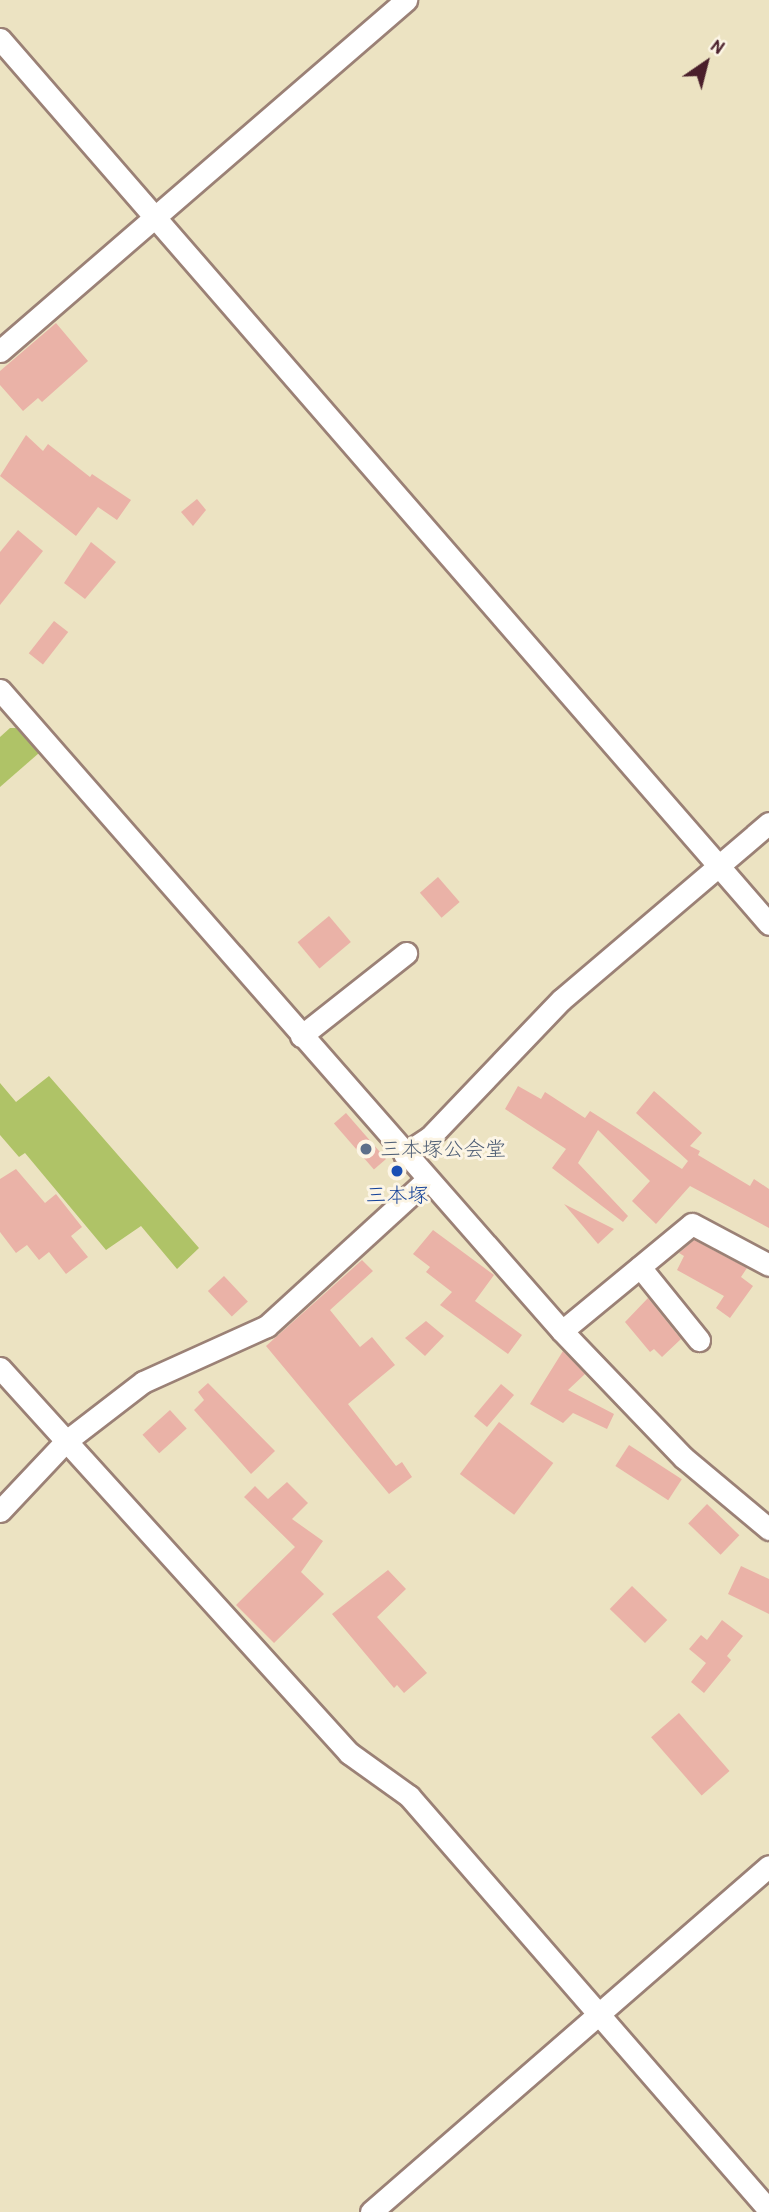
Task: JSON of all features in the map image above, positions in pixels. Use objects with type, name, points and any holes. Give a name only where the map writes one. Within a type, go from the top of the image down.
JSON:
[{"type":"street","points":[[0,351],[406,0]]},
{"type":"street","points":[[0,39],[769,924]]},
{"type":"street","points":[[0,690],[8,715],[301,1036],[562,1331],[684,1458],[769,1529]]},
{"type":"street","points":[[404,1154],[429,1138],[561,1000],[769,824]]},
{"type":"street","points":[[301,1036],[406,953]]},
{"type":"street","points":[[0,1511],[65,1442],[144,1382],[267,1326],[427,1180]]},
{"type":"street","points":[[562,1331],[692,1224],[769,1265]]},
{"type":"street","points":[[640,1267],[699,1340]]},
{"type":"street","points":[[0,1368],[349,1753],[409,1796],[769,2210]]},
{"type":"street","points":[[371,2212],[769,1866]]},
{"type":"green space","points":[[10,728],[16,728],[39,753],[0,787],[0,737]]},
{"type":"green space","points":[[49,1076],[199,1248],[177,1269],[141,1226],[106,1250],[25,1153],[19,1157],[0,1135],[0,1083],[16,1102]]},
{"type":"building","points":[[56,323],[88,361],[42,402],[38,398],[23,411],[0,385],[0,371]]},
{"type":"building","points":[[26,435],[43,451],[48,444],[90,477],[92,474],[131,500],[117,520],[98,507],[76,536],[0,476]]},
{"type":"building","points":[[197,499],[206,510],[193,526],[181,512]]},
{"type":"building","points":[[18,530],[43,551],[0,605],[0,552]]},
{"type":"building","points":[[91,542],[116,562],[85,599],[64,583]]},
{"type":"building","points":[[54,621],[68,632],[43,664],[29,653]]},
{"type":"building","points":[[438,877],[460,902],[442,918],[420,893]]},
{"type":"building","points":[[329,916],[351,942],[319,968],[298,942]]},
{"type":"building","points":[[518,1086],[541,1099],[545,1092],[585,1118],[590,1111],[682,1169],[688,1161],[636,1113],[654,1091],[702,1133],[690,1146],[700,1151],[698,1155],[750,1186],[754,1179],[769,1189],[769,1228],[690,1186],[656,1224],[632,1201],[650,1181],[598,1130],[578,1163],[628,1216],[623,1222],[552,1168],[566,1149],[505,1109]]},
{"type":"building","points":[[346,1113],[386,1159],[374,1170],[334,1123]]},
{"type":"building","points":[[16,1169],[45,1203],[56,1194],[82,1227],[71,1236],[88,1257],[66,1274],[49,1252],[39,1260],[27,1245],[16,1253],[0,1232],[0,1179]]},
{"type":"building","points":[[564,1204],[614,1229],[598,1244]]},
{"type":"building","points":[[433,1230],[494,1275],[475,1301],[522,1335],[508,1354],[440,1305],[452,1292],[426,1272],[430,1267],[413,1254]]},
{"type":"building","points":[[694,1240],[747,1268],[741,1277],[753,1286],[730,1318],[716,1308],[724,1296],[677,1270],[684,1256],[679,1253]]},
{"type":"building","points":[[362,1260],[373,1271],[330,1310],[360,1347],[372,1337],[395,1365],[348,1404],[396,1466],[402,1462],[412,1477],[389,1494],[266,1346]]},
{"type":"building","points":[[224,1276],[248,1302],[232,1317],[208,1291]]},
{"type":"building","points":[[648,1298],[681,1339],[662,1357],[654,1349],[650,1352],[625,1322]]},
{"type":"building","points":[[426,1321],[444,1336],[425,1356],[405,1338]]},
{"type":"building","points":[[563,1351],[585,1374],[568,1390],[614,1414],[607,1429],[573,1413],[563,1423],[530,1404]]},
{"type":"building","points":[[208,1383],[275,1451],[251,1474],[194,1410],[204,1400],[198,1392]]},
{"type":"building","points":[[501,1384],[514,1395],[487,1427],[474,1416]]},
{"type":"building","points":[[170,1410],[187,1429],[159,1453],[143,1435]]},
{"type":"building","points":[[499,1422],[553,1463],[514,1515],[460,1474]]},
{"type":"building","points":[[629,1445],[682,1479],[668,1500],[615,1466]]},
{"type":"building","points":[[287,1482],[308,1503],[292,1519],[323,1541],[301,1572],[324,1594],[274,1643],[236,1605],[295,1547],[244,1497],[255,1486],[268,1499]]},
{"type":"building","points":[[707,1504],[739,1535],[721,1555],[688,1523]]},
{"type":"building","points":[[741,1566],[769,1579],[769,1614],[728,1594]]},
{"type":"building","points":[[388,1570],[406,1589],[377,1617],[427,1673],[404,1693],[397,1685],[394,1688],[332,1614]]},
{"type":"building","points":[[632,1586],[667,1620],[645,1643],[610,1609]]},
{"type":"building","points":[[722,1620],[743,1636],[727,1656],[731,1660],[704,1693],[691,1682],[706,1663],[689,1649],[701,1635],[707,1640]]},
{"type":"building","points":[[679,1713],[730,1771],[702,1795],[651,1737]]},
{"type":"place","name":"三本塚公会堂","points":[[366,1149]]},
{"type":"place","name":"三本塚","points":[[397,1171]]}]
